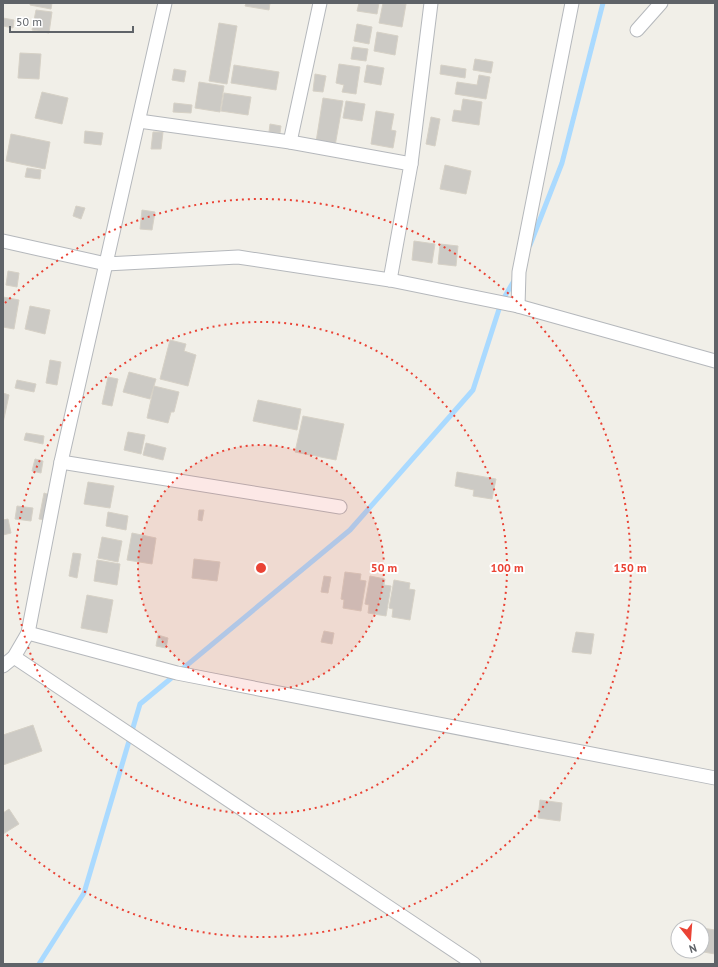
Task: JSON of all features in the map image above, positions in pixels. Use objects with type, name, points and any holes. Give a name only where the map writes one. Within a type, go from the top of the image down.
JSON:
[{"type":"street","points":[[3,666],[14,657],[28,633],[61,462],[165,3]]},
{"type":"street","points":[[290,142],[320,3]]},
{"type":"street","points":[[390,280],[411,164],[431,3]]},
{"type":"street","points":[[518,306],[519,272],[572,3]]},
{"type":"street","points":[[637,30],[660,3]]},
{"type":"street","points":[[139,121],[290,142],[411,164]]},
{"type":"street","points":[[3,241],[106,264],[238,257],[390,280],[518,306],[715,361]]},
{"type":"street","points":[[61,462],[340,507]]},
{"type":"street","points":[[28,633],[177,673],[715,778]]},
{"type":"street","points":[[14,657],[474,964]]},
{"type":"building","points":[[30,3],[52,3],[51,9],[30,5]]},
{"type":"building","points":[[246,3],[270,3],[269,10],[245,6]]},
{"type":"building","points":[[359,3],[379,3],[377,14],[357,11]]},
{"type":"building","points":[[383,3],[406,4],[402,27],[379,23]]},
{"type":"building","points":[[36,10],[52,12],[49,33],[32,30]]},
{"type":"building","points":[[3,18],[14,20],[13,28],[3,26]]},
{"type":"building","points":[[219,23],[237,26],[227,84],[209,81]]},
{"type":"building","points":[[357,24],[372,27],[369,44],[354,41]]},
{"type":"building","points":[[377,32],[398,36],[395,55],[374,51]]},
{"type":"building","points":[[353,47],[368,49],[366,61],[351,59]]},
{"type":"building","points":[[20,53],[41,54],[39,79],[18,78]]},
{"type":"building","points":[[475,59],[493,62],[491,73],[473,70]]},
{"type":"building","points":[[339,64],[360,67],[356,94],[342,92],[344,85],[336,83]]},
{"type":"building","points":[[234,65],[279,72],[276,90],[231,83]]},
{"type":"building","points":[[367,65],[384,68],[381,85],[364,82]]},
{"type":"building","points":[[441,65],[466,69],[465,78],[440,74]]},
{"type":"building","points":[[174,69],[186,71],[184,82],[172,80]]},
{"type":"building","points":[[315,74],[326,76],[323,92],[313,91]]},
{"type":"building","points":[[479,75],[490,77],[486,99],[455,94],[457,82],[477,85]]},
{"type":"building","points":[[199,82],[224,86],[220,112],[195,108]]},
{"type":"building","points":[[42,92],[68,98],[62,124],[35,118]]},
{"type":"building","points":[[224,93],[251,97],[248,115],[221,111]]},
{"type":"building","points":[[323,98],[343,101],[335,146],[316,142]]},
{"type":"building","points":[[463,99],[482,102],[479,125],[452,121],[454,110],[461,111]]},
{"type":"building","points":[[346,101],[365,104],[362,121],[343,118]]},
{"type":"building","points":[[174,103],[192,105],[191,113],[173,112]]},
{"type":"building","points":[[376,111],[394,114],[391,130],[396,131],[393,148],[371,144]]},
{"type":"building","points":[[431,117],[440,119],[435,146],[426,144]]},
{"type":"building","points":[[270,124],[281,126],[280,133],[269,132]]},
{"type":"building","points":[[85,131],[103,133],[101,145],[84,143]]},
{"type":"building","points":[[153,132],[163,132],[161,149],[151,149]]},
{"type":"building","points":[[11,134],[50,142],[45,169],[6,161]]},
{"type":"building","points":[[445,165],[471,171],[466,194],[440,189]]},
{"type":"building","points":[[27,168],[41,170],[40,179],[25,177]]},
{"type":"building","points":[[76,206],[85,208],[81,219],[73,216]]},
{"type":"building","points":[[142,210],[155,212],[152,230],[140,229]]},
{"type":"building","points":[[414,241],[435,244],[432,263],[412,260]]},
{"type":"building","points":[[440,244],[458,246],[456,266],[438,264]]},
{"type":"building","points":[[8,271],[19,273],[17,287],[6,285]]},
{"type":"building","points":[[3,297],[19,300],[14,329],[3,327]]},
{"type":"building","points":[[30,306],[50,310],[45,334],[25,329]]},
{"type":"building","points":[[170,340],[186,344],[184,351],[196,355],[188,386],[160,379]]},
{"type":"building","points":[[50,360],[61,362],[57,385],[46,383]]},
{"type":"building","points":[[129,372],[156,379],[150,399],[123,392]]},
{"type":"building","points":[[108,377],[118,379],[112,406],[102,404]]},
{"type":"building","points":[[17,380],[36,384],[34,392],[15,388]]},
{"type":"building","points":[[154,386],[179,392],[174,412],[171,412],[168,423],[147,418]]},
{"type":"building","points":[[3,393],[9,395],[3,423]]},
{"type":"building","points":[[258,400],[301,409],[297,430],[253,421]]},
{"type":"building","points":[[303,416],[344,424],[336,460],[295,452]]},
{"type":"building","points":[[128,432],[145,435],[141,454],[124,450]]},
{"type":"building","points":[[26,433],[44,436],[43,444],[24,440]]},
{"type":"building","points":[[146,443],[166,448],[163,460],[143,455]]},
{"type":"building","points":[[35,459],[43,461],[41,473],[32,471]]},
{"type":"building","points":[[457,472],[496,479],[492,499],[473,496],[474,490],[455,486]]},
{"type":"building","points":[[88,482],[114,486],[110,508],[84,504]]},
{"type":"building","points":[[44,493],[50,495],[46,520],[39,519]]},
{"type":"building","points":[[17,506],[33,508],[31,521],[15,519]]},
{"type":"building","points":[[199,510],[204,510],[202,521],[198,520]]},
{"type":"building","points":[[108,512],[128,516],[126,530],[106,526]]},
{"type":"building","points":[[8,519],[11,533],[3,535],[3,520]]},
{"type":"building","points":[[132,533],[156,538],[152,564],[127,560]]},
{"type":"building","points":[[102,537],[122,541],[118,562],[98,558]]},
{"type":"building","points":[[73,553],[81,554],[77,578],[69,576]]},
{"type":"building","points":[[194,559],[220,562],[217,581],[192,578]]},
{"type":"building","points":[[97,560],[120,564],[117,585],[94,581]]},
{"type":"building","points":[[345,572],[361,574],[360,580],[366,581],[361,611],[343,608],[344,600],[341,599]]},
{"type":"building","points":[[324,576],[331,577],[328,593],[321,592]]},
{"type":"building","points":[[370,576],[385,579],[384,585],[391,586],[386,616],[368,613],[369,605],[365,604]]},
{"type":"building","points":[[394,580],[410,583],[409,589],[415,590],[410,620],[392,617],[393,609],[389,608]]},
{"type":"building","points":[[87,595],[113,600],[107,633],[81,628]]},
{"type":"building","points":[[324,631],[334,633],[332,644],[321,642]]},
{"type":"building","points":[[576,632],[594,634],[591,654],[572,652]]},
{"type":"building","points":[[158,635],[168,638],[166,648],[156,646]]},
{"type":"building","points":[[33,725],[42,751],[3,765],[3,735]]},
{"type":"building","points":[[540,800],[562,803],[560,821],[538,818]]},
{"type":"building","points":[[9,809],[19,824],[3,834],[3,813]]},
{"type":"building","points":[[710,929],[715,930],[715,954],[710,953]]},
{"type":"waterway","points":[[530,245],[562,163],[603,3]]},
{"type":"waterway","points":[[39,964],[84,893],[140,704],[350,530],[473,390],[501,303],[515,279]]}]
